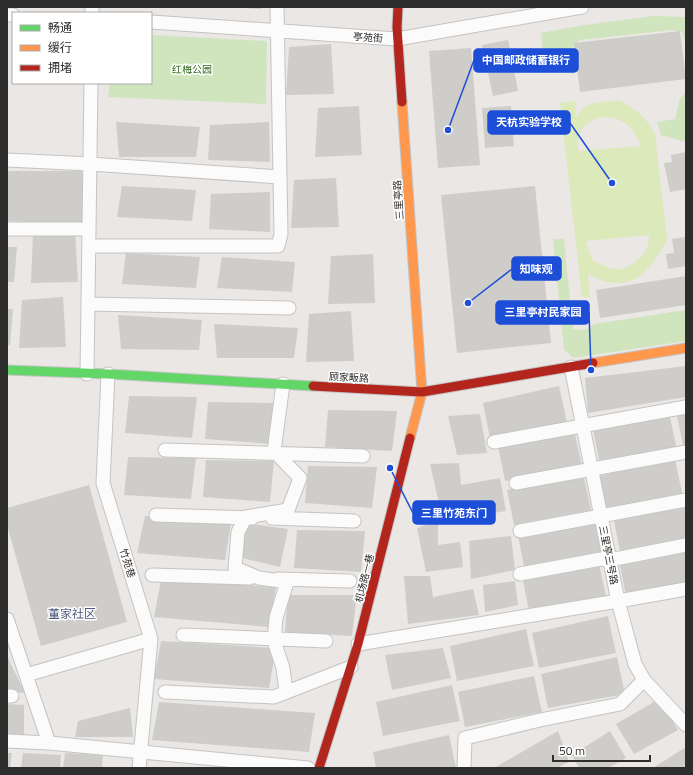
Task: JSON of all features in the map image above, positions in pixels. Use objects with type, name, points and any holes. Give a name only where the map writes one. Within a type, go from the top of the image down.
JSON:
[{"type":"street","points":[[89,246],[278,246],[281,234],[277,7]]},
{"type":"street","name":"三里亭路","points":[[398,7],[397,27],[422,392]]},
{"type":"street","name":"亭苑街","points":[[152,22],[398,39],[582,7]]},
{"type":"street","points":[[87,374],[91,84]]},
{"type":"street","points":[[7,160],[280,177]]},
{"type":"street","points":[[7,229],[89,229]]},
{"type":"street","points":[[88,304],[289,308]]},
{"type":"street","name":"顾家畈路","points":[[7,370],[108,374],[422,392],[686,348]]},
{"type":"street","name":"三里亭三号路","points":[[571,367],[618,601],[635,664],[644,680],[686,726]]},
{"type":"street","name":"竹苑巷","points":[[108,374],[103,483],[151,639],[139,768]]},
{"type":"street","points":[[246,517],[288,510],[300,478],[274,451],[283,384]]},
{"type":"street","name":"机场路一巷","points":[[318,768],[358,644],[422,392]]},
{"type":"street","points":[[494,442],[686,407]]},
{"type":"street","points":[[165,450],[363,456]]},
{"type":"street","points":[[516,483],[686,452]]},
{"type":"street","points":[[520,530],[686,500]]},
{"type":"street","points":[[156,515],[354,521]]},
{"type":"street","points":[[246,517],[238,532],[235,568],[259,578],[287,582],[276,618],[274,638],[283,668],[286,692]]},
{"type":"street","points":[[520,574],[601,558],[610,560],[686,545]]},
{"type":"street","points":[[152,575],[350,581]]},
{"type":"street","points":[[358,644],[686,589]]},
{"type":"street","points":[[7,619],[49,743]]},
{"type":"street","points":[[183,635],[326,641]]},
{"type":"street","points":[[26,675],[151,639]]},
{"type":"street","points":[[165,692],[274,697],[351,667]]},
{"type":"street","points":[[464,768],[465,738],[540,720],[620,704],[644,680]]},
{"type":"street","points":[[7,741],[49,743],[308,768]]},
{"type":"green space","points":[[653,16],[686,17],[686,46],[682,32],[673,30],[579,40],[568,54],[544,60],[541,33],[578,26]]},
{"type":"green space","name":"红梅公园","points":[[152,35],[267,41],[266,104],[108,97],[110,84],[152,84]]},
{"type":"green space","points":[[686,93],[686,142],[661,135],[657,122],[675,119],[680,98]]},
{"type":"green space","points":[[619,100],[640,114],[652,129],[655,135],[667,239],[663,248],[651,265],[637,278],[619,283],[600,280],[588,274],[590,297],[582,297],[560,103],[575,101],[576,116],[586,106],[594,103]],"holes":[[[603,117],[610,117],[627,124],[635,133],[641,146],[578,151],[579,138],[582,128],[590,122]],[[649,235],[648,246],[640,258],[633,264],[621,269],[606,267],[592,260],[586,241]]]},
{"type":"green space","points":[[553,239],[564,239],[573,329],[585,330],[594,324],[686,310],[686,341],[573,358],[564,349]]},
{"type":"building","points":[[261,7],[261,9],[242,8]]},
{"type":"building","points":[[680,31],[686,79],[580,92],[574,43]]},
{"type":"building","points":[[508,40],[518,91],[493,96],[482,45]]},
{"type":"building","points":[[331,44],[334,94],[286,95],[289,47]]},
{"type":"building","points":[[471,48],[480,165],[438,168],[429,51]]},
{"type":"building","points":[[359,106],[362,155],[315,157],[318,108]]},
{"type":"building","points":[[511,106],[514,146],[485,148],[482,108]]},
{"type":"building","points":[[116,122],[200,127],[196,157],[119,157]]},
{"type":"building","points":[[269,122],[270,162],[208,160],[210,125]]},
{"type":"building","points":[[686,152],[686,189],[670,192],[664,163],[672,162],[671,155]]},
{"type":"building","points":[[7,171],[82,171],[82,224],[7,221]]},
{"type":"building","points":[[336,178],[339,227],[291,228],[294,180]]},
{"type":"building","points":[[122,186],[196,190],[192,221],[117,217]]},
{"type":"building","points":[[535,186],[551,343],[457,353],[441,195]]},
{"type":"building","points":[[270,192],[270,232],[209,229],[211,194]]},
{"type":"building","points":[[75,232],[78,282],[31,283],[33,234]]},
{"type":"building","points":[[686,237],[686,266],[668,269],[666,254],[674,253],[672,239]]},
{"type":"building","points":[[7,247],[17,247],[14,282],[7,282]]},
{"type":"building","points":[[126,253],[200,257],[196,288],[122,284]]},
{"type":"building","points":[[373,254],[375,303],[328,304],[331,256]]},
{"type":"building","points":[[222,257],[295,262],[292,292],[217,288]]},
{"type":"building","points":[[686,276],[686,305],[600,318],[596,290]]},
{"type":"building","points":[[63,297],[66,347],[19,348],[22,300]]},
{"type":"building","points":[[7,309],[13,309],[10,345],[7,345]]},
{"type":"building","points":[[351,311],[354,361],[306,362],[309,314]]},
{"type":"building","points":[[118,315],[202,320],[199,350],[121,349]]},
{"type":"building","points":[[214,324],[298,328],[294,358],[217,358]]},
{"type":"building","points":[[686,366],[686,397],[588,413],[585,378]]},
{"type":"building","points":[[559,386],[567,423],[490,438],[483,403]]},
{"type":"building","points":[[129,396],[197,397],[192,438],[125,433]]},
{"type":"building","points":[[208,402],[276,403],[272,444],[205,439]]},
{"type":"building","points":[[328,410],[397,411],[392,451],[325,447]]},
{"type":"building","points":[[669,413],[677,450],[600,464],[593,430]]},
{"type":"building","points":[[480,414],[487,453],[457,455],[448,416]]},
{"type":"building","points":[[686,414],[686,450],[684,450],[677,416]]},
{"type":"building","points":[[574,430],[582,466],[505,481],[498,446]]},
{"type":"building","points":[[128,457],[196,458],[191,499],[124,495]]},
{"type":"building","points":[[206,460],[274,461],[270,502],[203,497]]},
{"type":"building","points":[[675,460],[683,497],[606,511],[599,476]]},
{"type":"building","points":[[459,463],[461,485],[500,478],[506,511],[443,521],[430,464]]},
{"type":"building","points":[[308,466],[377,467],[372,508],[305,503]]},
{"type":"building","points":[[583,473],[591,510],[514,525],[507,490]]},
{"type":"building","points":[[89,485],[127,622],[41,646],[7,525],[7,508]]},
{"type":"building","points":[[686,505],[686,543],[621,556],[614,521]]},
{"type":"building","points":[[145,516],[232,517],[225,560],[137,553]]},
{"type":"building","points":[[594,520],[602,556],[525,571],[518,536]]},
{"type":"building","points":[[438,521],[438,545],[460,542],[463,567],[426,572],[417,528]]},
{"type":"building","points":[[246,523],[288,529],[280,567],[242,558]]},
{"type":"building","points":[[297,530],[365,531],[361,572],[294,568]]},
{"type":"building","points":[[511,536],[515,570],[471,579],[469,541]]},
{"type":"building","points":[[686,546],[686,584],[626,596],[619,561]]},
{"type":"building","points":[[598,560],[606,596],[529,611],[522,576]]},
{"type":"building","points":[[404,576],[430,576],[433,597],[473,589],[479,615],[408,624]]},
{"type":"building","points":[[161,580],[276,587],[269,627],[154,617]]},
{"type":"building","points":[[515,581],[518,605],[485,612],[483,585]]},
{"type":"building","points":[[288,595],[357,595],[352,636],[285,632]]},
{"type":"building","points":[[608,616],[616,653],[539,668],[532,633]]},
{"type":"building","points":[[526,629],[534,666],[457,681],[450,646]]},
{"type":"building","points":[[161,641],[276,648],[269,688],[154,679]]},
{"type":"building","points":[[443,648],[451,678],[392,690],[385,655]]},
{"type":"building","points":[[7,656],[25,693],[7,691]]},
{"type":"building","points":[[617,657],[625,694],[548,708],[541,674]]},
{"type":"building","points":[[534,676],[542,712],[465,727],[458,692]]},
{"type":"building","points":[[452,685],[460,721],[383,736],[376,702]]},
{"type":"building","points":[[659,699],[678,730],[634,754],[616,724]]},
{"type":"building","points":[[159,702],[315,713],[309,752],[152,740]]},
{"type":"building","points":[[7,704],[24,705],[24,736],[7,734]]},
{"type":"building","points":[[130,708],[133,737],[75,737],[78,721]]},
{"type":"building","points":[[558,731],[569,762],[557,768],[494,768]]},
{"type":"building","points":[[610,731],[626,758],[608,768],[579,768],[572,755]]},
{"type":"building","points":[[449,735],[456,768],[376,768],[373,752]]},
{"type":"building","points":[[686,747],[686,768],[653,768]]},
{"type":"building","points":[[7,753],[12,753],[10,768],[7,768]]},
{"type":"building","points":[[23,753],[61,755],[60,768],[21,768]]},
{"type":"building","points":[[65,753],[103,755],[102,768],[63,768]]},
{"type":"traffic: fast","points":[[7,370],[108,374],[313,386]]},
{"type":"traffic: slow","points":[[402,102],[422,392],[410,438]]},
{"type":"traffic: slow","points":[[593,363],[686,348]]},
{"type":"traffic: jam","points":[[398,7],[397,27],[402,102]]},
{"type":"traffic: jam","points":[[313,386],[422,392],[593,363]]},
{"type":"traffic: jam","points":[[319,768],[358,644],[410,438]]},
{"type":"place","name":"中国邮政储蓄银行","points":[[448,130]]},
{"type":"place","name":"天杭实验学校","points":[[612,183]]},
{"type":"place","name":"知味观","points":[[468,303]]},
{"type":"place","name":"三里亭村民家园","points":[[591,370]]},
{"type":"place","name":"三里竹苑东门","points":[[390,468]]},
{"type":"district","name":"董家社区","points":[[72,614]]}]
